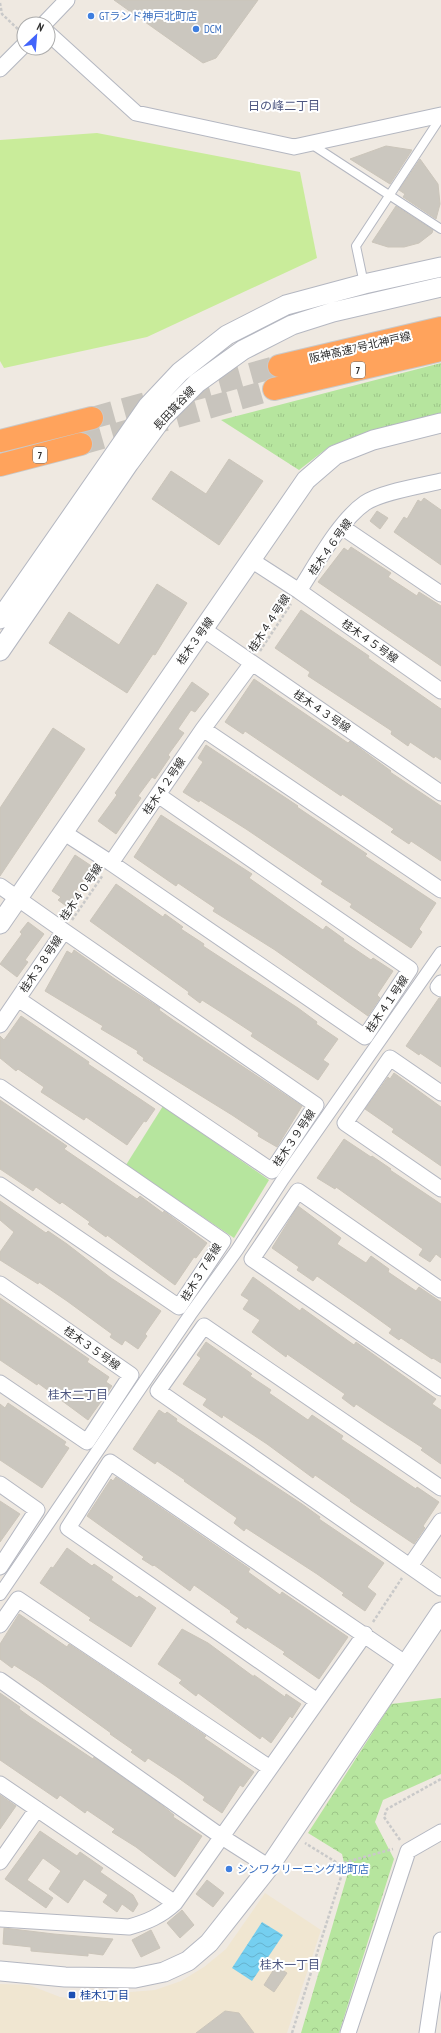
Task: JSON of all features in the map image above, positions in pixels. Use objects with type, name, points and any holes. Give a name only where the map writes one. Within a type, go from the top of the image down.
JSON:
[{"type":"highway","name":"阪神高速7号北神戸線","points":[[279,366],[441,328]]},
{"type":"highway","name":"阪神高速7号北神戸線","points":[[274,389],[441,350]]},
{"type":"highway","name":"7","points":[[0,441],[92,418]]},
{"type":"highway","name":"7","points":[[0,465],[81,444]]},
{"type":"street","points":[[52,16],[67,0]]},
{"type":"street","points":[[56,40],[136,113],[294,147],[441,116]]},
{"type":"street","points":[[0,69],[16,53]]},
{"type":"street","name":"長田箕谷線","points":[[0,620],[148,406],[180,372],[227,335],[286,305],[364,284],[441,267]]},
{"type":"street","name":"長田箕谷線","points":[[0,651],[129,463],[163,418],[198,383],[243,350],[292,325],[333,312],[441,287]]},
{"type":"street","name":"桂木３号線","points":[[0,924],[306,480],[335,455],[374,440],[441,423]]},
{"type":"street","name":"桂木４６号線","points":[[299,592],[342,527],[365,503],[383,496],[439,484]]},
{"type":"street","points":[[342,527],[441,594]]},
{"type":"street","points":[[251,560],[299,592]]},
{"type":"street","name":"桂木４５号線","points":[[299,592],[441,690]]},
{"type":"street","name":"桂木４３号線","points":[[203,629],[441,793]]},
{"type":"street","name":"桂木４２号線","points":[[111,863],[203,729],[252,664]]},
{"type":"street","points":[[203,729],[441,890]]},
{"type":"street","name":"桂木４１号線","points":[[111,863],[365,1037],[410,969],[158,795]]},
{"type":"street","points":[[63,832],[111,863]]},
{"type":"street","name":"桂木３８号線","points":[[0,886],[64,931],[0,1025]]},
{"type":"street","name":"桂木３９号線","points":[[18,999],[272,1171],[316,1105],[64,931]]},
{"type":"street","points":[[0,1594],[190,1316],[237,1250],[283,1179],[441,953]]},
{"type":"street","points":[[441,983],[438,987],[441,989]]},
{"type":"street","points":[[441,1093],[390,1058],[345,1123],[441,1189]]},
{"type":"street","name":"桂木３７号線","points":[[0,1087],[223,1241],[179,1308],[0,1185]]},
{"type":"street","points":[[441,1290],[298,1191],[252,1259],[441,1388]]},
{"type":"street","name":"桂木３５号線","points":[[0,1284],[131,1375],[87,1442],[0,1383]]},
{"type":"street","points":[[441,1488],[204,1326],[158,1391],[441,1588]]},
{"type":"street","points":[[318,1702],[68,1528],[110,1462],[365,1634],[405,1663]]},
{"type":"street","points":[[0,1484],[37,1510],[0,1567]]},
{"type":"street","points":[[410,1566],[441,1521]]},
{"type":"street","points":[[0,1625],[18,1599],[270,1768]]},
{"type":"street","points":[[0,1971],[65,1977],[135,1978],[164,1972],[188,1961],[209,1943],[269,1866],[405,1663],[441,1612]]},
{"type":"street","points":[[0,1919],[129,1927],[147,1922],[164,1913],[175,1903],[365,1634]]},
{"type":"street","points":[[0,1680],[222,1837],[269,1866]]},
{"type":"street","points":[[0,1784],[175,1903]]},
{"type":"street","points":[[0,1862],[37,1809]]},
{"type":"street","points":[[348,2033],[408,1850],[441,1832]]},
{"type":"street","points":[[427,2033],[441,1940]]},
{"type":"lane","points":[[364,284],[356,246],[441,116]]},
{"type":"lane","points":[[311,144],[441,229]]},
{"type":"path","points":[[0,3],[1,15],[16,27]]},
{"type":"path","name":"桂木４４号線","points":[[252,664],[299,592]]},
{"type":"path","name":"桂木４０号線","points":[[64,931],[111,863]]},
{"type":"path","points":[[365,1634],[410,1566]]},
{"type":"path","points":[[408,1850],[384,1817],[387,1808],[441,1779]]},
{"type":"path","points":[[300,1840],[339,1864],[396,1848],[408,1850]]},
{"type":"path","points":[[292,2033],[341,1877],[339,1864]]},
{"type":"shaded area","points":[[265,1893],[321,1930],[287,2033],[0,2033],[0,1984],[29,1985],[60,1997],[91,2000],[118,1993],[155,1990],[181,1981],[204,1967],[226,1949]]},
{"type":"green space","points":[[97,133],[300,172],[317,258],[147,337],[4,368],[0,361],[0,140]]},
{"type":"green space","points":[[441,363],[441,414],[379,429],[330,446],[299,470],[221,420]]},
{"type":"green space","points":[[163,1106],[269,1180],[234,1238],[126,1165]]},
{"type":"green space","points":[[441,1698],[441,1774],[383,1800],[375,1822],[394,1859],[339,2033],[301,2033],[347,1876],[342,1854],[308,1833],[391,1704]]},
{"type":"water","points":[[262,1922],[283,1935],[252,1981],[232,1968]]},
{"type":"building","name":"DCM","points":[[114,0],[258,0],[216,58],[203,63]]},
{"type":"building","points":[[386,146],[412,150],[390,184],[350,159]]},
{"type":"building","points":[[420,159],[438,184],[440,204],[436,219],[403,197],[405,194],[399,190]]},
{"type":"building","points":[[396,206],[433,230],[432,233],[419,243],[404,247],[388,247],[372,242]]},
{"type":"building","points":[[229,459],[263,481],[219,545],[152,499],[171,471],[206,494]]},
{"type":"building","points":[[424,498],[441,510],[441,565],[394,532],[404,517],[407,519],[418,500],[421,502]]},
{"type":"building","points":[[377,511],[388,518],[380,529],[370,521]]},
{"type":"building","points":[[351,547],[391,573],[388,577],[417,596],[419,592],[441,606],[441,666],[318,582],[344,548],[348,551]]},
{"type":"building","points":[[157,584],[187,603],[155,655],[153,654],[127,693],[49,643],[69,612],[119,645]]},
{"type":"building","points":[[301,610],[369,656],[368,658],[441,709],[441,760],[435,756],[434,758],[410,742],[408,746],[391,734],[392,731],[308,676],[310,672],[275,648]]},
{"type":"building","points":[[254,679],[348,743],[350,741],[391,771],[390,772],[441,806],[441,861],[411,841],[409,844],[391,832],[394,829],[342,794],[341,796],[245,731],[243,734],[225,722]]},
{"type":"building","points":[[192,682],[209,694],[195,712],[191,710],[178,729],[184,733],[168,755],[170,757],[155,779],[152,777],[138,796],[141,798],[116,834],[98,821],[117,795],[115,793]]},
{"type":"building","points":[[53,728],[85,749],[0,876],[0,808]]},
{"type":"building","points":[[206,745],[298,806],[297,807],[367,854],[365,856],[436,903],[419,929],[422,932],[411,948],[350,907],[352,904],[321,884],[323,881],[246,829],[200,800],[199,802],[183,792],[203,762],[198,758]]},
{"type":"building","points":[[161,815],[252,874],[249,878],[323,930],[326,926],[344,939],[343,941],[371,960],[373,958],[393,971],[377,995],[380,998],[368,1016],[275,950],[213,911],[215,908],[178,883],[176,886],[134,857]]},
{"type":"building","points":[[75,855],[93,867],[76,890],[80,893],[69,908],[58,900],[61,897],[52,891]]},
{"type":"building","points":[[116,884],[163,917],[165,914],[183,927],[181,929],[204,944],[203,946],[298,1008],[317,1022],[316,1024],[338,1039],[323,1060],[329,1064],[318,1080],[251,1036],[253,1033],[224,1014],[202,1000],[200,1003],[188,994],[189,992],[90,921]]},
{"type":"building","points":[[28,922],[44,934],[25,960],[28,962],[17,977],[0,964],[22,934],[20,932]]},
{"type":"building","points":[[74,950],[160,1008],[159,1010],[173,1020],[302,1106],[277,1147],[258,1136],[259,1133],[232,1115],[143,1060],[144,1058],[137,1053],[138,1051],[101,1029],[103,1026],[45,991],[67,951],[72,954]]},
{"type":"building","points":[[439,998],[441,998],[441,1067],[420,1053],[419,1055],[406,1046]]},
{"type":"building","points":[[21,1016],[89,1062],[88,1064],[155,1109],[146,1122],[144,1121],[127,1145],[86,1117],[84,1120],[41,1092],[44,1087],[18,1069],[16,1071],[0,1058],[0,1036],[4,1040]]},
{"type":"building","points":[[394,1073],[441,1107],[441,1166],[392,1132],[394,1129],[365,1109],[388,1077],[390,1079]]},
{"type":"building","points":[[0,1100],[67,1146],[64,1149],[137,1199],[140,1196],[163,1213],[164,1211],[207,1243],[196,1258],[194,1257],[175,1285],[107,1235],[106,1237],[88,1224],[90,1222],[62,1202],[60,1204],[36,1187],[33,1191],[0,1169]]},
{"type":"building","points":[[344,1139],[371,1157],[372,1156],[391,1169],[390,1170],[441,1204],[441,1258],[436,1254],[430,1262],[419,1255],[423,1249],[336,1187],[335,1189],[317,1178]]},
{"type":"building","points":[[0,1201],[46,1233],[48,1231],[111,1278],[161,1311],[145,1334],[147,1336],[138,1349],[125,1340],[122,1345],[110,1337],[112,1334],[67,1301],[39,1282],[38,1284],[0,1260],[0,1252],[14,1232],[0,1220]]},
{"type":"building","points":[[298,1206],[341,1238],[337,1244],[366,1263],[371,1256],[389,1269],[388,1272],[416,1291],[419,1287],[441,1302],[441,1363],[433,1358],[432,1359],[401,1338],[399,1340],[389,1333],[392,1329],[317,1276],[313,1281],[297,1270],[299,1267],[272,1248]]},
{"type":"building","points":[[253,1277],[300,1311],[302,1308],[354,1345],[356,1342],[436,1399],[432,1404],[441,1410],[441,1464],[421,1450],[423,1448],[356,1404],[354,1407],[342,1398],[345,1394],[287,1354],[286,1357],[252,1332],[260,1320],[243,1309],[249,1300],[241,1295]]},
{"type":"building","points":[[0,1298],[89,1359],[87,1362],[109,1377],[106,1382],[112,1386],[88,1420],[38,1383],[37,1385],[0,1360]]},
{"type":"building","points":[[206,1342],[252,1374],[250,1376],[271,1390],[269,1393],[308,1420],[312,1415],[343,1436],[341,1439],[416,1489],[417,1487],[439,1502],[423,1526],[425,1528],[414,1544],[350,1501],[351,1500],[315,1475],[313,1478],[267,1444],[223,1415],[222,1418],[203,1405],[207,1399],[183,1384],[201,1358],[197,1355]]},
{"type":"building","points":[[8,1403],[66,1442],[64,1445],[69,1448],[42,1488],[0,1460],[0,1404],[5,1408]]},
{"type":"building","points":[[159,1410],[165,1414],[167,1412],[177,1419],[176,1421],[302,1504],[320,1517],[319,1519],[384,1563],[367,1587],[376,1594],[365,1611],[342,1595],[344,1593],[317,1574],[246,1528],[244,1531],[234,1523],[237,1518],[184,1481],[185,1480],[157,1461],[155,1464],[133,1449]]},
{"type":"building","points":[[116,1477],[250,1569],[248,1572],[280,1595],[282,1592],[348,1637],[319,1679],[283,1654],[285,1652],[247,1627],[246,1629],[236,1622],[239,1618],[194,1585],[190,1591],[154,1565],[153,1566],[142,1559],[144,1557],[87,1516],[111,1479],[113,1481]]},
{"type":"building","points":[[0,1501],[20,1514],[0,1542]]},
{"type":"building","points":[[67,1548],[92,1566],[94,1564],[113,1577],[111,1580],[137,1598],[139,1596],[156,1608],[131,1647],[89,1620],[91,1618],[40,1583]]},
{"type":"building","points":[[19,1614],[67,1647],[69,1644],[206,1736],[204,1738],[254,1772],[243,1787],[240,1785],[222,1813],[203,1800],[205,1797],[177,1777],[148,1758],[145,1762],[131,1752],[133,1750],[39,1681],[14,1665],[12,1668],[0,1659],[0,1644]]},
{"type":"building","points":[[182,1629],[208,1643],[254,1677],[254,1675],[285,1697],[286,1694],[301,1704],[292,1718],[290,1716],[271,1743],[262,1736],[260,1739],[198,1693],[196,1696],[179,1683],[182,1680],[158,1664]]},
{"type":"building","points":[[0,1693],[20,1707],[19,1709],[30,1717],[93,1759],[94,1757],[159,1803],[174,1815],[173,1817],[202,1836],[175,1877],[136,1847],[112,1832],[115,1829],[87,1810],[85,1813],[60,1795],[57,1799],[0,1760]]},
{"type":"building","points":[[0,1795],[16,1806],[0,1829]]},
{"type":"building","points":[[40,1831],[77,1856],[80,1852],[103,1868],[100,1872],[133,1895],[138,1904],[133,1912],[122,1904],[117,1912],[103,1902],[108,1895],[84,1879],[68,1903],[49,1889],[61,1871],[43,1858],[27,1880],[53,1898],[46,1908],[5,1879]]},
{"type":"building","points":[[207,1880],[224,1893],[213,1907],[196,1894]]},
{"type":"building","points":[[182,1910],[194,1925],[180,1938],[167,1923]]},
{"type":"building","points":[[4,1928],[113,1939],[103,1955],[88,1953],[88,1956],[31,1951],[31,1947],[3,1944]]},
{"type":"building","points":[[151,1930],[160,1948],[141,1957],[132,1940]]},
{"type":"building","points":[[276,1966],[287,1973],[274,1992],[264,1985]]},
{"type":"building","points":[[225,2011],[239,2013],[254,2033],[196,2033]]},
{"type":"tunnel","points":[[92,418],[279,366]]},
{"type":"tunnel","points":[[81,444],[274,389]]},
{"type":"place","name":"GTランド神戸北町店","points":[[91,16]]},
{"type":"place","name":"DCM","points":[[196,29]]},
{"type":"place","name":"シンワクリーニング北町店","points":[[229,1869]]},
{"type":"place","name":"桂木1丁目","points":[[72,1995]]},
{"type":"district","name":"日の峰二丁目","points":[[284,106]]},
{"type":"district","name":"桂木二丁目","points":[[78,1395]]},
{"type":"district","name":"桂木一丁目","points":[[290,1965]]}]
